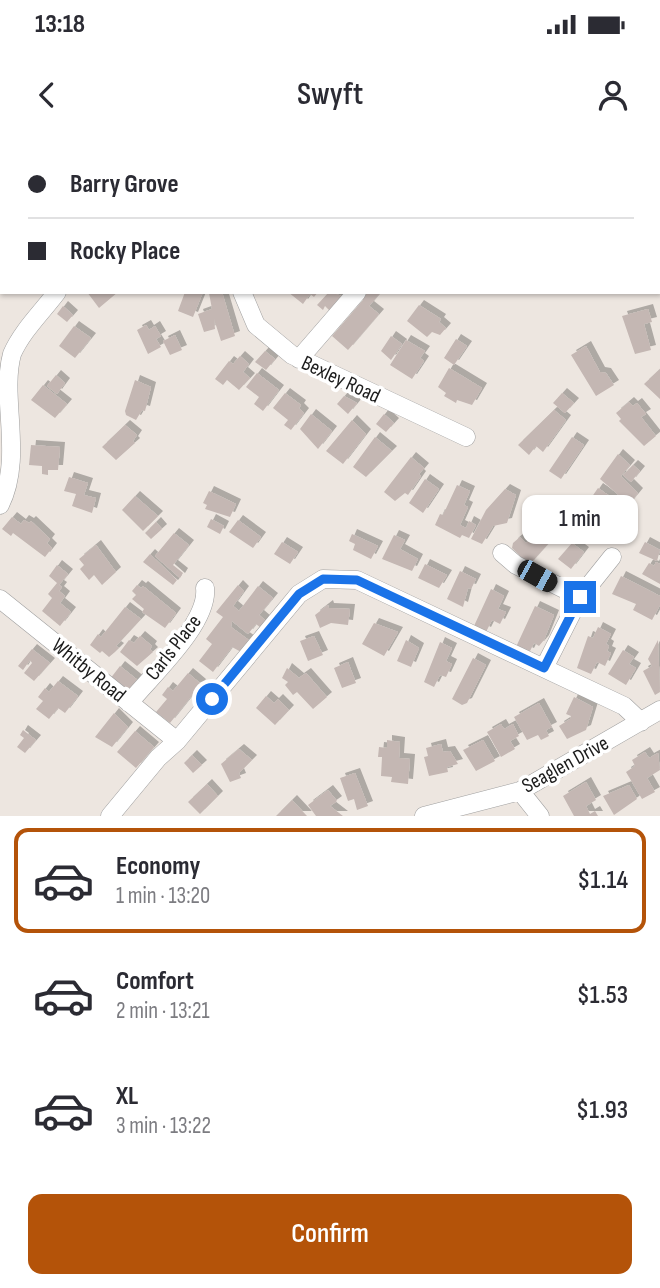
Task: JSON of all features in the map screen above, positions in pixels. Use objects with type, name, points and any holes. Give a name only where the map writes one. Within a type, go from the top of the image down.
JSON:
[{"type":"street","points":[[0,505],[8,484],[10,468],[6,373],[12,354],[23,335],[55,294]]},
{"type":"street","name":"Bexley Road","points":[[243,294],[256,325],[299,359],[466,438]]},
{"type":"street","points":[[299,359],[355,294]]},
{"type":"street","points":[[502,553],[516,565],[580,597]]},
{"type":"street","points":[[544,668],[580,597],[612,557]]},
{"type":"street","points":[[110,816],[158,758],[177,741],[299,594],[323,579],[357,580],[624,706],[640,722]]},
{"type":"street","name":"Carls Place","points":[[129,703],[195,624],[207,600],[205,588]]},
{"type":"street","name":"Whitby Road","points":[[0,599],[177,741]]},
{"type":"street","name":"Seaglen Drive","points":[[424,816],[520,791],[660,710]]},
{"type":"street","points":[[520,791],[540,816]]},
{"type":"building","points":[[88,294],[116,294],[99,308]]},
{"type":"building","points":[[184,294],[202,294],[193,317],[178,311]]},
{"type":"building","points":[[209,294],[223,294],[235,336],[221,341],[214,319],[215,329],[204,332],[198,314],[212,309]]},
{"type":"building","points":[[290,294],[310,294],[303,304]]},
{"type":"building","points":[[327,294],[342,296],[330,311],[325,306],[323,310],[317,305]]},
{"type":"building","points":[[362,294],[379,294],[369,306],[379,314],[348,350],[332,336],[363,300],[360,297]]},
{"type":"building","points":[[419,305],[441,319],[439,322],[446,328],[440,335],[432,332],[427,337],[407,321]]},
{"type":"building","points":[[63,306],[73,315],[67,322],[57,314]]},
{"type":"building","points":[[648,309],[652,322],[644,324],[651,350],[635,354],[622,316]]},
{"type":"building","points":[[146,325],[149,330],[155,326],[161,336],[156,339],[161,347],[148,354],[137,330]]},
{"type":"building","points":[[74,326],[91,338],[75,358],[59,346]]},
{"type":"building","points":[[175,335],[182,350],[170,355],[163,341]]},
{"type":"building","points":[[391,336],[402,344],[391,360],[381,351]]},
{"type":"building","points":[[456,339],[467,346],[454,365],[444,358]]},
{"type":"building","points":[[406,340],[425,351],[420,358],[424,361],[412,379],[390,365]]},
{"type":"building","points":[[586,346],[600,372],[606,373],[614,385],[596,396],[571,355]]},
{"type":"building","points":[[265,351],[275,359],[266,370],[255,362]]},
{"type":"building","points":[[240,356],[249,364],[243,372],[250,378],[239,390],[227,380],[223,385],[215,379],[229,361],[233,364]]},
{"type":"building","points":[[449,368],[482,388],[472,405],[457,400],[456,403],[444,396],[446,393],[438,387]]},
{"type":"building","points":[[660,369],[660,399],[644,384]]},
{"type":"building","points":[[257,373],[279,390],[263,411],[254,404],[259,397],[246,387]]},
{"type":"building","points":[[56,375],[65,383],[57,394],[47,386]]},
{"type":"building","points":[[135,380],[151,387],[145,411],[142,410],[136,420],[126,415],[125,411]]},
{"type":"building","points":[[43,385],[67,404],[55,418],[31,400]]},
{"type":"building","points":[[285,393],[301,405],[299,408],[304,413],[291,430],[284,425],[288,420],[273,408]]},
{"type":"building","points":[[562,393],[574,403],[565,413],[553,403]]},
{"type":"building","points":[[344,396],[357,403],[348,414],[337,404]]},
{"type":"building","points":[[629,402],[633,406],[637,403],[646,414],[641,417],[656,436],[644,446],[619,421],[621,419],[616,413]]},
{"type":"building","points":[[554,410],[566,420],[543,452],[536,446],[529,455],[518,445]]},
{"type":"building","points":[[311,414],[332,431],[318,449],[300,429]]},
{"type":"building","points":[[384,414],[394,423],[386,432],[376,424]]},
{"type":"building","points":[[352,420],[366,434],[343,464],[326,451]]},
{"type":"building","points":[[125,425],[137,435],[133,441],[135,443],[116,460],[102,447]]},
{"type":"building","points":[[375,437],[392,451],[366,477],[353,467]]},
{"type":"building","points":[[572,437],[584,445],[561,479],[549,471]]},
{"type":"building","points":[[31,445],[60,447],[58,470],[48,470],[48,475],[42,474],[42,466],[29,465]]},
{"type":"building","points":[[618,454],[630,465],[621,476],[638,493],[629,504],[600,479]]},
{"type":"building","points":[[411,457],[424,468],[408,495],[405,493],[395,501],[384,492]]},
{"type":"building","points":[[633,465],[640,471],[631,482],[623,475]]},
{"type":"building","points":[[69,477],[88,483],[84,495],[96,498],[92,513],[72,506],[76,494],[64,491]]},
{"type":"building","points":[[425,479],[439,489],[423,513],[409,503]]},
{"type":"building","points":[[457,485],[470,491],[464,505],[468,507],[460,525],[466,528],[469,521],[476,525],[469,538],[462,535],[460,538],[435,525],[440,514],[443,515]]},
{"type":"building","points":[[598,488],[617,501],[609,513],[599,507],[596,511],[601,515],[592,527],[578,517]]},
{"type":"building","points":[[505,489],[516,495],[507,523],[493,526],[482,544],[471,539],[486,510]]},
{"type":"building","points":[[209,491],[236,504],[230,517],[205,509],[207,505],[203,503]]},
{"type":"building","points":[[135,496],[158,516],[143,531],[122,510]]},
{"type":"building","points":[[12,517],[21,524],[24,520],[29,523],[31,521],[50,539],[47,543],[52,548],[45,557],[13,533],[11,536],[2,529]]},
{"type":"building","points":[[211,519],[224,526],[220,534],[207,527]]},
{"type":"building","points":[[238,520],[261,537],[253,548],[229,532]]},
{"type":"building","points":[[156,522],[162,529],[151,539],[145,533]]},
{"type":"building","points":[[545,525],[556,535],[529,565],[512,548],[513,543],[520,537],[526,543]]},
{"type":"building","points":[[174,533],[189,545],[173,565],[183,573],[180,578],[155,556]]},
{"type":"building","points":[[352,534],[378,546],[371,559],[353,550],[355,544],[349,541]]},
{"type":"building","points":[[394,535],[405,540],[400,549],[418,559],[412,571],[382,559]]},
{"type":"building","points":[[282,542],[298,552],[290,564],[274,554]]},
{"type":"building","points":[[645,542],[660,550],[657,561],[639,553]]},
{"type":"building","points":[[572,543],[584,552],[571,569],[558,559]]},
{"type":"building","points":[[96,545],[116,572],[102,585],[94,575],[89,580],[80,569],[84,565],[79,559]]},
{"type":"building","points":[[150,554],[177,580],[173,585],[143,562]]},
{"type":"building","points":[[656,562],[660,564],[660,584],[642,574],[649,563],[654,566]]},
{"type":"building","points":[[425,564],[447,575],[439,588],[418,578]]},
{"type":"building","points":[[57,565],[68,574],[59,585],[62,587],[59,591],[65,596],[60,603],[71,612],[60,626],[42,611],[52,598],[48,594],[57,583],[49,576]]},
{"type":"building","points":[[460,571],[476,579],[471,589],[468,588],[463,607],[447,599]]},
{"type":"building","points":[[621,576],[660,596],[660,605],[652,620],[633,610],[636,604],[612,594]]},
{"type":"building","points":[[137,585],[141,588],[143,586],[176,613],[165,628],[142,612],[144,609],[132,599],[136,595],[132,591]]},
{"type":"building","points":[[238,585],[244,591],[233,606],[239,611],[258,586],[273,598],[259,615],[266,621],[261,628],[256,624],[248,634],[232,621],[231,627],[250,641],[241,652],[232,647],[213,672],[199,661],[212,644],[206,639],[223,617],[216,612]]},
{"type":"building","points":[[491,589],[504,596],[498,609],[506,612],[500,624],[492,620],[486,632],[474,626]]},
{"type":"building","points":[[328,605],[329,608],[350,609],[348,625],[331,623],[320,628],[315,615]]},
{"type":"building","points":[[535,606],[554,615],[544,640],[539,646],[534,643],[529,653],[516,647]]},
{"type":"building","points":[[125,607],[141,619],[109,657],[90,645],[98,634],[101,637]]},
{"type":"building","points":[[374,623],[398,632],[384,656],[362,644]]},
{"type":"building","points":[[598,627],[611,634],[606,644],[609,646],[607,651],[611,653],[605,666],[597,662],[591,674],[577,668],[588,636],[593,638]]},
{"type":"building","points":[[140,636],[152,646],[150,649],[153,652],[137,666],[120,652],[129,640],[134,643]]},
{"type":"building","points":[[314,636],[323,655],[308,661],[300,641]]},
{"type":"building","points":[[406,640],[419,648],[411,667],[397,661]]},
{"type":"building","points":[[658,640],[660,692],[655,695],[643,671],[652,666],[648,659]]},
{"type":"building","points":[[440,642],[452,648],[446,661],[452,664],[446,677],[440,675],[434,687],[424,682]]},
{"type":"building","points":[[32,649],[50,663],[34,681],[24,673],[32,663],[30,660],[23,670],[18,666]]},
{"type":"building","points":[[623,650],[634,657],[629,664],[636,668],[626,685],[608,674]]},
{"type":"building","points":[[473,658],[486,665],[467,703],[462,705],[452,699]]},
{"type":"building","points":[[348,662],[356,683],[342,688],[334,668]]},
{"type":"building","points":[[120,666],[140,682],[135,688],[122,688],[110,679]]},
{"type":"building","points":[[287,668],[299,678],[306,673],[327,697],[313,709],[297,692],[293,695],[285,685],[288,682],[282,678]]},
{"type":"building","points":[[188,673],[201,684],[170,723],[156,712],[167,699],[162,695],[168,687],[173,691]]},
{"type":"building","points":[[58,681],[78,696],[65,713],[58,708],[49,719],[36,709],[43,701],[38,697],[45,688],[49,692]]},
{"type":"building","points":[[266,696],[274,703],[278,699],[289,710],[275,725],[256,708]]},
{"type":"building","points":[[574,697],[593,707],[586,730],[567,739],[559,726],[570,719],[571,716],[566,714]]},
{"type":"building","points":[[539,703],[552,727],[546,730],[549,736],[541,740],[538,735],[527,740],[514,717]]},
{"type":"building","points":[[114,713],[128,727],[112,747],[95,737]]},
{"type":"building","points":[[501,724],[504,729],[513,724],[519,736],[510,741],[515,749],[501,757],[487,732]]},
{"type":"building","points":[[23,730],[36,740],[25,753],[17,747],[24,738],[20,735]]},
{"type":"building","points":[[135,731],[154,747],[136,768],[117,752]]},
{"type":"building","points":[[387,740],[400,742],[399,758],[410,759],[408,784],[391,782],[392,777],[381,776],[382,757],[378,757],[379,747],[387,748]]},
{"type":"building","points":[[483,740],[495,761],[476,771],[463,750]]},
{"type":"building","points":[[441,744],[443,752],[450,751],[458,764],[447,767],[448,772],[429,776],[424,757],[428,756],[426,748]]},
{"type":"building","points":[[239,749],[252,760],[239,773],[241,778],[230,782],[221,764]]},
{"type":"building","points":[[645,752],[649,758],[658,753],[660,770],[647,778],[655,792],[642,799],[626,772],[635,766],[632,760]]},
{"type":"building","points":[[192,755],[202,765],[193,773],[184,763]]},
{"type":"building","points":[[355,773],[368,806],[357,810],[354,799],[348,801],[340,778]]},
{"type":"building","points":[[586,782],[596,800],[586,806],[590,814],[595,811],[598,816],[574,816],[563,796]]},
{"type":"building","points":[[207,784],[218,796],[200,814],[188,802]]},
{"type":"building","points":[[629,785],[637,799],[614,815],[603,796]]},
{"type":"building","points":[[328,790],[337,801],[330,806],[343,816],[316,816],[308,805]]},
{"type":"building","points":[[292,800],[307,816],[276,816]]},
{"type":"route","points":[[212,699],[299,594],[312,583],[323,579],[339,577],[357,580],[544,668],[580,597]]}]
